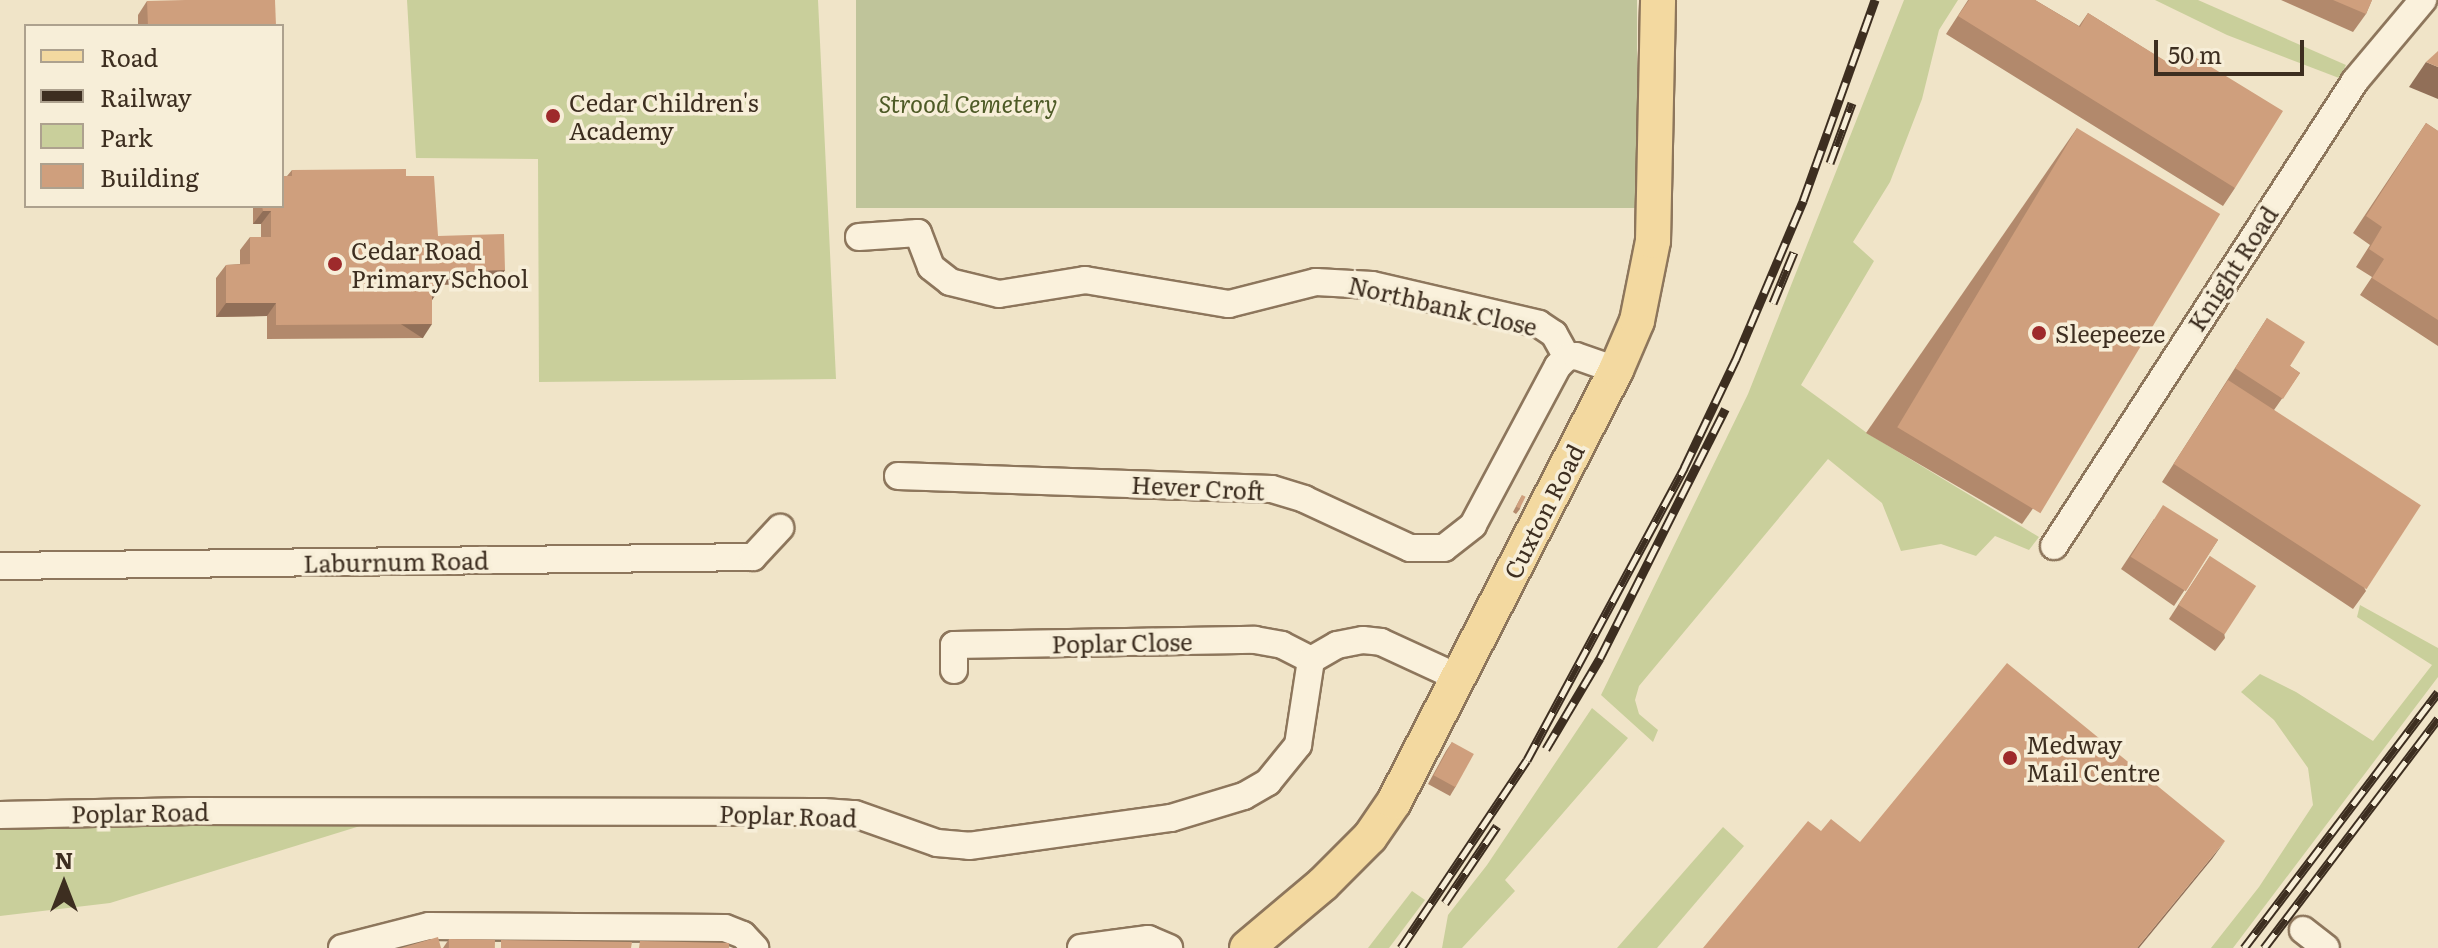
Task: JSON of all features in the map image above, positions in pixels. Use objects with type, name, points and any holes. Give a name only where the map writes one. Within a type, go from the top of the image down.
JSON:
[{"type":"main road","name":"Cuxton Road","points":[[1247,948],[1323,884],[1370,837],[1394,802],[1616,370],[1637,321],[1653,241],[1658,0]]},
{"type":"street","name":"Knight Road","points":[[2054,546],[2307,153],[2380,47],[2423,0]]},
{"type":"street","name":"Northbank Close","points":[[859,237],[918,233],[931,267],[950,282],[999,294],[1085,280],[1229,304],[1316,282],[1372,285],[1539,324],[1554,334],[1567,357]]},
{"type":"street","points":[[1567,357],[1586,357],[1616,370]]},
{"type":"street","name":"Hever Croft","points":[[898,476],[1272,489],[1304,499],[1410,548],[1444,548],[1473,525],[1558,366],[1567,357]]},
{"type":"street","name":"Laburnum Road","points":[[0,566],[753,557],[780,528]]},
{"type":"street","name":"Poplar Close","points":[[954,670],[954,645],[1255,640],[1282,645],[1311,660]]},
{"type":"street","points":[[1311,660],[1337,645],[1374,640],[1457,677]]},
{"type":"street","name":"Poplar Road","points":[[0,815],[191,811],[823,812],[855,814],[937,843],[969,846],[1159,821],[1244,796],[1268,782],[1298,745],[1311,660]]},
{"type":"street","points":[[342,948],[429,926],[725,928],[743,935],[755,948]]},
{"type":"street","points":[[2303,930],[2326,948]]},
{"type":"street","points":[[1081,948],[1148,939],[1169,948]]},
{"type":"green space","points":[[407,0],[818,0],[836,379],[539,382],[538,159],[416,158]]},
{"type":"green space","name":"Strood Cemetery","points":[[856,0],[1637,0],[1637,208],[856,208]]},
{"type":"green space","points":[[1904,0],[1958,0],[1939,30],[1922,99],[1890,182],[1853,242],[1874,261],[1801,385],[1867,433],[2039,537],[2029,550],[1995,536],[1976,556],[1941,544],[1901,551],[1882,503],[1828,459],[1639,686],[1635,700],[1639,714],[1658,730],[1653,742],[1601,695],[1748,394]]},
{"type":"green space","points":[[2155,0],[2198,0],[2346,65],[2339,78],[2227,35]]},
{"type":"green space","points":[[2360,605],[2438,648],[2438,677],[2233,948],[2211,948],[2259,887],[2313,805],[2308,768],[2274,720],[2241,692],[2260,674],[2296,692],[2373,741],[2432,665],[2357,617]]},
{"type":"green space","points":[[1592,708],[1628,738],[1505,880],[1515,891],[1462,948],[1442,948],[1448,915],[1487,865]]},
{"type":"green space","points":[[373,822],[110,903],[0,916],[0,825]]},
{"type":"green space","points":[[1723,827],[1744,846],[1657,948],[1617,948]]},
{"type":"green space","points":[[1412,891],[1425,900],[1389,948],[1368,948]]},
{"type":"building","points":[[275,0],[276,24],[148,24],[147,1]]},
{"type":"building","points":[[1969,0],[2035,0],[2080,27],[2088,13],[2180,70],[2190,54],[2283,111],[2235,188],[1958,16]]},
{"type":"building","points":[[2333,0],[2372,0],[2366,14]]},
{"type":"building","points":[[2438,51],[2438,67],[2426,62]]},
{"type":"building","points":[[2426,123],[2438,131],[2438,320],[2372,278],[2384,259],[2369,249],[2382,227],[2366,216]]},
{"type":"building","name":"Sleepeeze","points":[[2077,128],[2220,214],[2040,513],[1897,427]]},
{"type":"building","name":"Cedar Road Primary School","points":[[406,169],[406,176],[434,176],[438,236],[504,234],[505,270],[439,272],[439,290],[432,290],[432,324],[276,325],[276,303],[226,303],[226,265],[250,264],[250,237],[271,237],[271,211],[263,211],[262,208],[284,208],[284,176],[292,176],[292,170]]},
{"type":"building","points":[[2267,318],[2305,342],[2290,366],[2300,373],[2283,399],[2235,368]]},
{"type":"building","points":[[2228,380],[2421,505],[2366,589],[2174,464]]},
{"type":"building","points":[[1522,495],[1526,497],[1520,508],[1516,507]]},
{"type":"building","points":[[2163,505],[2218,539],[2186,591],[2131,557]]},
{"type":"building","points":[[2210,556],[2256,586],[2225,635],[2178,605]]},
{"type":"building","name":"Medway Mail Centre","points":[[2007,663],[2225,841],[2137,948],[1703,948],[1808,821],[1821,831],[1831,819],[1860,842]]},
{"type":"building","points":[[1452,742],[1474,754],[1455,787],[1434,775]]},
{"type":"building","points":[[438,937],[441,948],[401,948]]},
{"type":"building","points":[[449,939],[495,940],[495,948],[449,948]]},
{"type":"building","points":[[501,940],[632,942],[631,948],[501,948]]},
{"type":"building","points":[[640,941],[729,943],[729,948],[639,948]]},
{"type":"railway","points":[[1401,948],[1527,760],[1684,468],[1736,359],[1803,201],[1875,0]]},
{"type":"railway","points":[[1830,163],[1852,103]]},
{"type":"railway","points":[[1773,303],[1794,252]]},
{"type":"railway","points":[[1546,749],[1600,658],[1725,409]]},
{"type":"railway","points":[[2244,948],[2438,692]]},
{"type":"railway","points":[[2264,948],[2438,719]]},
{"type":"railway","points":[[1445,903],[1497,826]]},
{"type":"place","name":"Cedar Children's Academy","points":[[553,116]]},
{"type":"place","name":"Cedar Road Primary School","points":[[335,264]]},
{"type":"place","name":"Sleepeeze","points":[[2039,333]]},
{"type":"place","name":"Medway Mail Centre","points":[[2010,758]]}]
